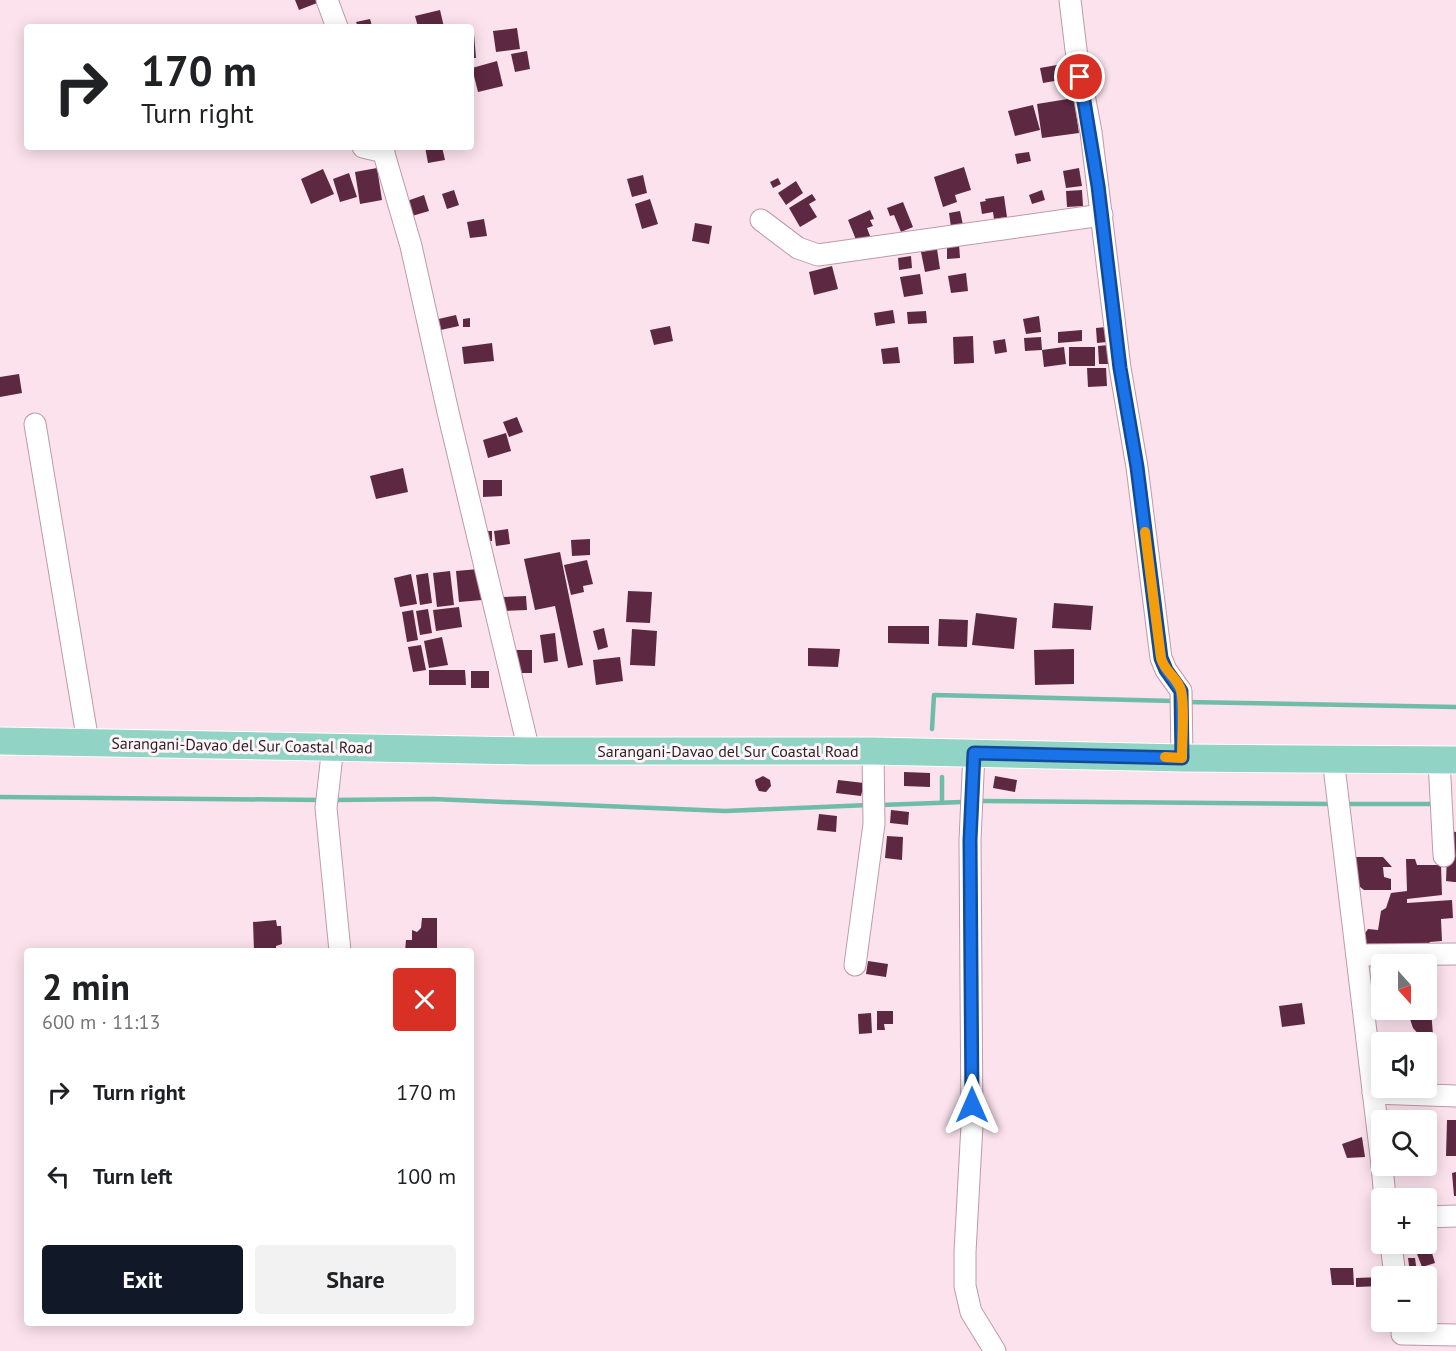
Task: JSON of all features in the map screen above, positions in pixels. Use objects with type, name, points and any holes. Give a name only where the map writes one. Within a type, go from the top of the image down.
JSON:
[{"type":"main road","name":"Sarangani-Davao del Sur Coastal Road","points":[[0,741],[529,751],[873,751],[1182,758],[1447,760]]},
{"type":"street","points":[[327,0],[336,24]]},
{"type":"street","points":[[1070,0],[1077,58],[1091,132],[1120,368],[1137,467],[1161,658],[1166,670],[1181,691],[1182,758]]},
{"type":"street","points":[[383,150],[411,246],[529,751]]},
{"type":"street","points":[[761,220],[798,248],[818,255],[1102,215]]},
{"type":"street","points":[[35,424],[88,742]]},
{"type":"street","points":[[333,746],[326,808],[340,948]]},
{"type":"street","points":[[855,964],[874,824],[873,751]]},
{"type":"street","points":[[974,753],[970,840],[972,1125],[965,1286],[971,1312],[995,1351]]},
{"type":"street","points":[[1333,758],[1371,1077]]},
{"type":"street","points":[[1444,856],[1447,760]]},
{"type":"street","points":[[1356,954],[1456,954]]},
{"type":"street","points":[[1437,1095],[1456,1096]]},
{"type":"street","points":[[1437,1217],[1456,1216]]},
{"type":"street","points":[[1403,1336],[1456,1335]]},
{"type":"building","points":[[295,0],[316,0],[317,3],[299,10]]},
{"type":"building","points":[[440,10],[443,24],[417,24],[415,16]]},
{"type":"building","points":[[370,19],[371,24],[357,24],[356,22]]},
{"type":"building","points":[[517,28],[520,49],[496,52],[493,31]]},
{"type":"building","points":[[474,34],[476,58],[474,58]]},
{"type":"building","points":[[527,51],[530,69],[515,72],[511,54]]},
{"type":"building","points":[[497,61],[503,86],[478,92],[474,67]]},
{"type":"building","points":[[1057,65],[1060,80],[1043,83],[1040,68]]},
{"type":"building","points":[[1074,98],[1079,133],[1042,138],[1037,104]]},
{"type":"building","points":[[1033,105],[1040,130],[1015,136],[1008,111]]},
{"type":"building","points":[[426,150],[443,150],[445,160],[428,163]]},
{"type":"building","points":[[1029,152],[1031,161],[1017,164],[1015,154]]},
{"type":"building","points":[[964,167],[971,190],[955,195],[957,202],[943,207],[934,177]]},
{"type":"building","points":[[377,168],[382,200],[360,204],[355,172]]},
{"type":"building","points":[[1079,168],[1082,186],[1066,188],[1063,171]]},
{"type":"building","points":[[323,169],[334,194],[311,204],[301,179]]},
{"type":"building","points":[[349,173],[357,197],[340,202],[333,179]]},
{"type":"building","points":[[643,175],[647,193],[632,197],[627,179]]},
{"type":"building","points":[[778,178],[781,184],[773,188],[770,182]]},
{"type":"building","points":[[796,181],[803,193],[786,205],[778,193]]},
{"type":"building","points":[[454,190],[459,205],[447,209],[442,194]]},
{"type":"building","points":[[1042,190],[1045,200],[1032,204],[1029,195]]},
{"type":"building","points":[[1082,190],[1083,206],[1067,207],[1066,191]]},
{"type":"building","points":[[812,194],[816,200],[809,204],[817,217],[800,227],[789,208]]},
{"type":"building","points":[[424,195],[429,211],[412,216],[407,201]]},
{"type":"building","points":[[1004,196],[1007,217],[994,219],[993,212],[982,214],[980,202]]},
{"type":"building","points":[[650,199],[658,224],[642,229],[635,204]]},
{"type":"building","points":[[903,202],[913,227],[901,232],[894,215],[890,216],[887,208]]},
{"type":"building","points":[[870,210],[874,219],[870,220],[873,226],[867,228],[872,241],[859,247],[848,220]]},
{"type":"building","points":[[960,211],[963,225],[951,227],[949,213]]},
{"type":"building","points":[[484,219],[487,236],[470,238],[467,222]]},
{"type":"building","points":[[695,223],[712,226],[709,244],[692,241]]},
{"type":"building","points":[[959,244],[960,258],[947,259],[947,245]]},
{"type":"building","points":[[937,249],[940,269],[925,272],[921,252]]},
{"type":"building","points":[[911,256],[912,268],[899,270],[898,258]]},
{"type":"building","points":[[832,266],[838,289],[814,295],[809,272]]},
{"type":"building","points":[[966,273],[968,291],[951,293],[948,276]]},
{"type":"building","points":[[920,274],[923,294],[904,297],[900,277]]},
{"type":"building","points":[[893,310],[895,323],[876,326],[874,313]]},
{"type":"building","points":[[926,311],[927,323],[908,324],[907,312]]},
{"type":"building","points":[[456,315],[459,326],[436,331],[434,320]]},
{"type":"building","points":[[1039,316],[1041,332],[1026,334],[1023,319]]},
{"type":"building","points":[[470,318],[470,327],[463,327],[463,319]]},
{"type":"building","points":[[670,326],[673,341],[654,345],[650,330]]},
{"type":"building","points":[[1106,327],[1107,342],[1097,343],[1096,328]]},
{"type":"building","points":[[1082,330],[1082,341],[1058,343],[1058,332]]},
{"type":"building","points":[[973,336],[974,363],[954,364],[953,337]]},
{"type":"building","points":[[1041,337],[1042,350],[1025,351],[1024,338]]},
{"type":"building","points":[[1005,339],[1007,352],[995,354],[993,341]]},
{"type":"building","points":[[492,343],[494,361],[464,364],[462,347]]},
{"type":"building","points":[[1109,345],[1110,364],[1099,364],[1098,346]]},
{"type":"building","points":[[898,347],[900,363],[883,364],[881,349]]},
{"type":"building","points":[[1064,347],[1066,364],[1044,367],[1042,350]]},
{"type":"building","points":[[1069,347],[1095,347],[1095,366],[1069,366]]},
{"type":"building","points":[[1087,368],[1106,368],[1107,386],[1088,387]]},
{"type":"building","points":[[19,374],[22,393],[0,397],[0,377]]},
{"type":"building","points":[[517,417],[523,432],[509,437],[503,422]]},
{"type":"building","points":[[506,433],[511,451],[488,458],[483,440]]},
{"type":"building","points":[[403,468],[408,492],[376,499],[370,476]]},
{"type":"building","points":[[483,480],[502,480],[502,496],[483,497]]},
{"type":"building","points":[[508,529],[510,544],[496,546],[494,531]]},
{"type":"building","points":[[483,531],[492,531],[492,541],[483,541]]},
{"type":"building","points":[[590,539],[590,555],[572,556],[571,540]]},
{"type":"building","points":[[560,552],[583,665],[568,668],[555,606],[535,610],[524,559]]},
{"type":"building","points":[[587,560],[593,584],[583,586],[584,592],[571,595],[564,565]]},
{"type":"building","points":[[479,569],[482,600],[459,602],[456,571]]},
{"type":"building","points":[[450,571],[454,605],[437,607],[433,573]]},
{"type":"building","points":[[428,573],[432,603],[420,605],[416,575]]},
{"type":"building","points":[[411,574],[417,604],[400,607],[394,578]]},
{"type":"building","points":[[628,591],[652,592],[650,623],[626,622]]},
{"type":"building","points":[[526,596],[527,610],[503,611],[503,597]]},
{"type":"building","points":[[1054,603],[1093,606],[1091,630],[1052,628]]},
{"type":"building","points":[[459,607],[462,627],[436,631],[433,610]]},
{"type":"building","points":[[428,609],[432,633],[420,635],[416,611]]},
{"type":"building","points":[[413,610],[418,640],[407,642],[402,612]]},
{"type":"building","points":[[976,613],[1017,618],[1014,649],[972,645]]},
{"type":"building","points":[[939,619],[968,620],[967,647],[938,646]]},
{"type":"building","points":[[888,626],[929,626],[929,644],[888,643]]},
{"type":"building","points":[[604,628],[608,647],[598,650],[593,631]]},
{"type":"building","points":[[632,629],[657,631],[655,666],[630,665]]},
{"type":"building","points":[[555,633],[558,661],[544,663],[540,635]]},
{"type":"building","points":[[442,637],[448,665],[429,668],[424,641]]},
{"type":"building","points":[[421,645],[426,670],[413,672],[408,647]]},
{"type":"building","points":[[808,648],[840,649],[838,667],[808,666]]},
{"type":"building","points":[[1074,649],[1074,684],[1035,685],[1034,650]]},
{"type":"building","points":[[515,650],[532,650],[532,673],[515,673]]},
{"type":"building","points":[[620,657],[623,681],[596,685],[593,660]]},
{"type":"building","points":[[429,670],[465,670],[466,685],[429,685]]},
{"type":"building","points":[[471,671],[489,671],[489,688],[471,688]]},
{"type":"building","points":[[904,772],[930,773],[930,787],[904,786]]},
{"type":"building","points":[[763,776],[770,780],[771,786],[766,792],[759,791],[755,780]]},
{"type":"building","points":[[995,776],[1017,780],[1015,792],[993,788]]},
{"type":"building","points":[[838,780],[864,783],[861,796],[836,793]]},
{"type":"building","points":[[891,810],[909,812],[908,825],[890,823]]},
{"type":"building","points":[[819,814],[837,816],[836,832],[817,830]]},
{"type":"building","points":[[1448,831],[1456,832],[1456,882],[1446,881]]},
{"type":"building","points":[[887,836],[903,837],[902,860],[885,858]]},
{"type":"building","points":[[1353,857],[1383,857],[1392,867],[1383,867],[1384,877],[1391,879],[1391,890],[1364,890],[1355,883]]},
{"type":"building","points":[[1406,859],[1415,859],[1417,865],[1441,865],[1442,895],[1407,899],[1407,903],[1452,900],[1453,918],[1441,919],[1442,941],[1430,942],[1422,953],[1363,949],[1363,936],[1368,929],[1378,930],[1381,911],[1386,908],[1391,893],[1407,891]]},
{"type":"building","points":[[422,918],[437,918],[437,948],[405,948],[406,940],[412,940],[412,930],[417,932],[421,928]]},
{"type":"building","points":[[276,920],[277,926],[281,926],[282,944],[276,948],[254,948],[253,922]]},
{"type":"building","points":[[868,961],[888,964],[886,977],[866,974]]},
{"type":"building","points":[[1302,1003],[1305,1024],[1282,1027],[1279,1006]]},
{"type":"building","points":[[877,1011],[893,1011],[893,1024],[884,1024],[885,1030],[877,1030]]},
{"type":"building","points":[[871,1013],[872,1033],[859,1034],[858,1014]]},
{"type":"building","points":[[1410,1020],[1432,1020],[1433,1032],[1416,1032]]},
{"type":"building","points":[[1447,1120],[1456,1120],[1456,1156],[1446,1156]]},
{"type":"building","points":[[1362,1137],[1365,1157],[1347,1158],[1342,1144]]},
{"type":"building","points":[[1456,1172],[1456,1196],[1454,1196],[1452,1173]]},
{"type":"building","points":[[1417,1254],[1432,1254],[1435,1263],[1422,1266]]},
{"type":"building","points":[[1408,1258],[1415,1258],[1416,1266],[1409,1266]]},
{"type":"building","points":[[1330,1268],[1353,1268],[1354,1285],[1332,1285]]},
{"type":"building","points":[[1371,1277],[1371,1286],[1356,1287],[1356,1278]]},
{"type":"waterway","points":[[932,729],[934,695],[1174,701]]},
{"type":"waterway","points":[[1186,702],[1456,707]]},
{"type":"waterway","points":[[942,777],[942,802]]},
{"type":"waterway","points":[[0,797],[321,800]]},
{"type":"waterway","points":[[332,800],[433,799],[725,811],[869,805]]},
{"type":"waterway","points":[[978,801],[1333,804]]},
{"type":"waterway","points":[[881,805],[962,802]]},
{"type":"waterway","points":[[1344,804],[1435,804]]},
{"type":"slow traffic","points":[[1145,532],[1162,663],[1181,691],[1182,758],[1165,757]]},
{"type":"route","points":[[972,1105],[970,840],[974,753],[1182,758],[1181,691],[1166,670],[1161,658],[1137,467],[1120,368],[1091,132],[1080,77]]}]
